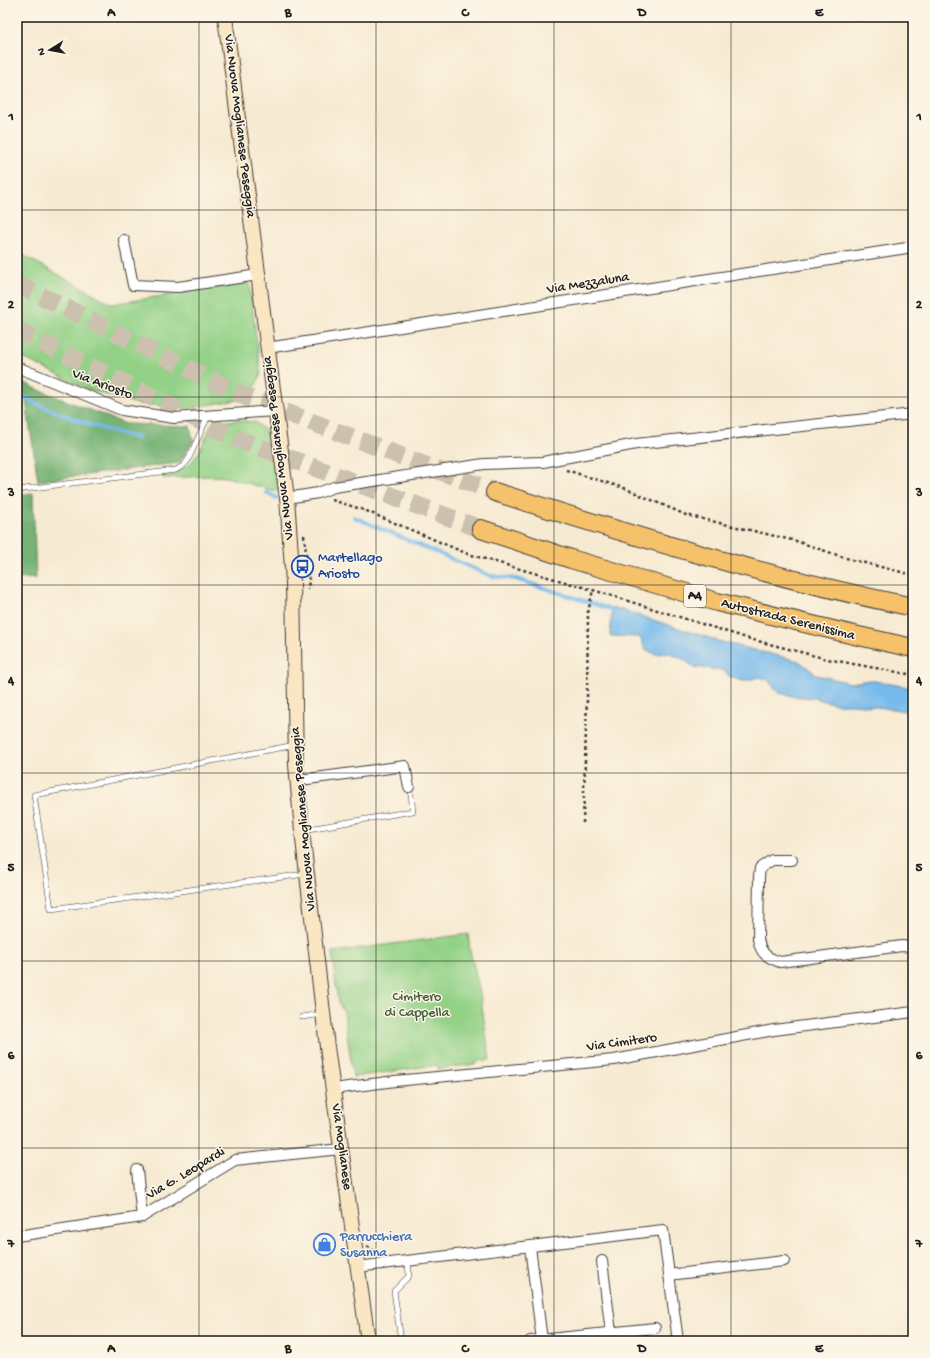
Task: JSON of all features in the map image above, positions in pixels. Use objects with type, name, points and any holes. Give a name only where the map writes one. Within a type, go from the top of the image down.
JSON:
[{"type":"highway","points":[[495,492],[731,564],[865,597],[913,607]]},
{"type":"highway","name":"Autostrada Serenissima","points":[[481,529],[571,559],[717,602],[854,636],[913,648]]},
{"type":"main road","name":"Via Nuova Moglianese Peseggia","points":[[225,17],[287,498],[293,582],[298,779],[302,831],[317,952]]},
{"type":"main road","name":"Via Moglianese","points":[[317,952],[333,1089],[368,1341]]},
{"type":"street","points":[[124,240],[133,285],[178,288],[258,275]]},
{"type":"street","name":"Via Mezzaluna","points":[[267,348],[913,247]]},
{"type":"street","name":"Via Ariosto","points":[[17,367],[122,410],[174,418],[275,411]]},
{"type":"street","points":[[287,498],[318,493],[334,487],[484,464],[543,462],[636,444],[913,414]]},
{"type":"street","points":[[298,779],[308,779],[405,766],[410,791]]},
{"type":"street","points":[[792,860],[772,860],[760,868],[758,939],[759,946],[768,958],[780,962],[902,946],[913,947]]},
{"type":"street","name":"Via Cimitero","points":[[333,1089],[395,1081],[614,1060],[774,1030],[913,1012]]},
{"type":"street","name":"Via G. Leopardi","points":[[17,1236],[142,1217],[235,1160],[341,1149]]},
{"type":"street","name":"Via G. Leopardi","points":[[137,1170],[142,1217]]},
{"type":"street","points":[[357,1267],[663,1230],[678,1341]]},
{"type":"street","points":[[530,1247],[542,1340]]},
{"type":"street","points":[[602,1261],[611,1332]]},
{"type":"street","points":[[669,1275],[784,1261]]},
{"type":"street","points":[[530,1341],[655,1328]]},
{"type":"lane","points":[[17,490],[176,470],[184,466],[188,460],[208,416]]},
{"type":"lane","points":[[296,745],[34,795],[51,909],[308,874]]},
{"type":"lane","points":[[302,831],[413,811],[410,791]]},
{"type":"lane","points":[[302,1017],[324,1014]]},
{"type":"lane","points":[[401,1341],[394,1291],[409,1276],[408,1261]]},
{"type":"path","points":[[565,469],[624,488],[686,515],[796,541],[849,559],[913,574]]},
{"type":"path","points":[[318,493],[332,500],[364,510],[468,554],[593,590],[750,639],[826,659],[913,675]]},
{"type":"path","points":[[584,823],[588,612],[593,590]]},
{"type":"green space","points":[[17,252],[112,304],[249,282],[261,374],[254,389],[238,400],[188,408],[138,404],[87,389],[17,355]]},
{"type":"green space","points":[[23,382],[39,390],[126,424],[190,426],[193,441],[179,463],[38,481]]},
{"type":"green space","points":[[238,420],[255,422],[266,431],[272,442],[278,492],[226,477],[211,476],[163,478],[163,475],[175,472],[192,462],[199,452],[213,423]]},
{"type":"green space","points":[[33,493],[36,578],[17,579],[17,495]]},
{"type":"green space","name":"Cimitero di Cappella","points":[[468,934],[470,951],[479,987],[490,1060],[478,1061],[476,1064],[438,1069],[437,1065],[353,1077],[344,1012],[338,1003],[332,952]]},
{"type":"water","points":[[612,607],[722,642],[799,661],[817,675],[851,683],[869,680],[913,688],[913,712],[855,704],[836,704],[814,698],[792,696],[779,693],[768,680],[760,677],[743,681],[730,677],[723,670],[694,667],[683,659],[670,653],[655,654],[645,649],[640,637],[610,636]]},
{"type":"waterway","points":[[17,394],[76,420],[106,430],[138,438]]},
{"type":"waterway","points":[[266,492],[277,498]]},
{"type":"waterway","points":[[354,517],[491,576],[516,579],[616,611]]},
{"type":"tunnel","points":[[17,284],[246,397],[495,492]]},
{"type":"tunnel","points":[[17,330],[237,439],[481,529]]},
{"type":"place","name":"Martellago Ariosto","points":[[302,566]]},
{"type":"place","name":"Parrucchiera Susanna","points":[[324,1245]]}]
